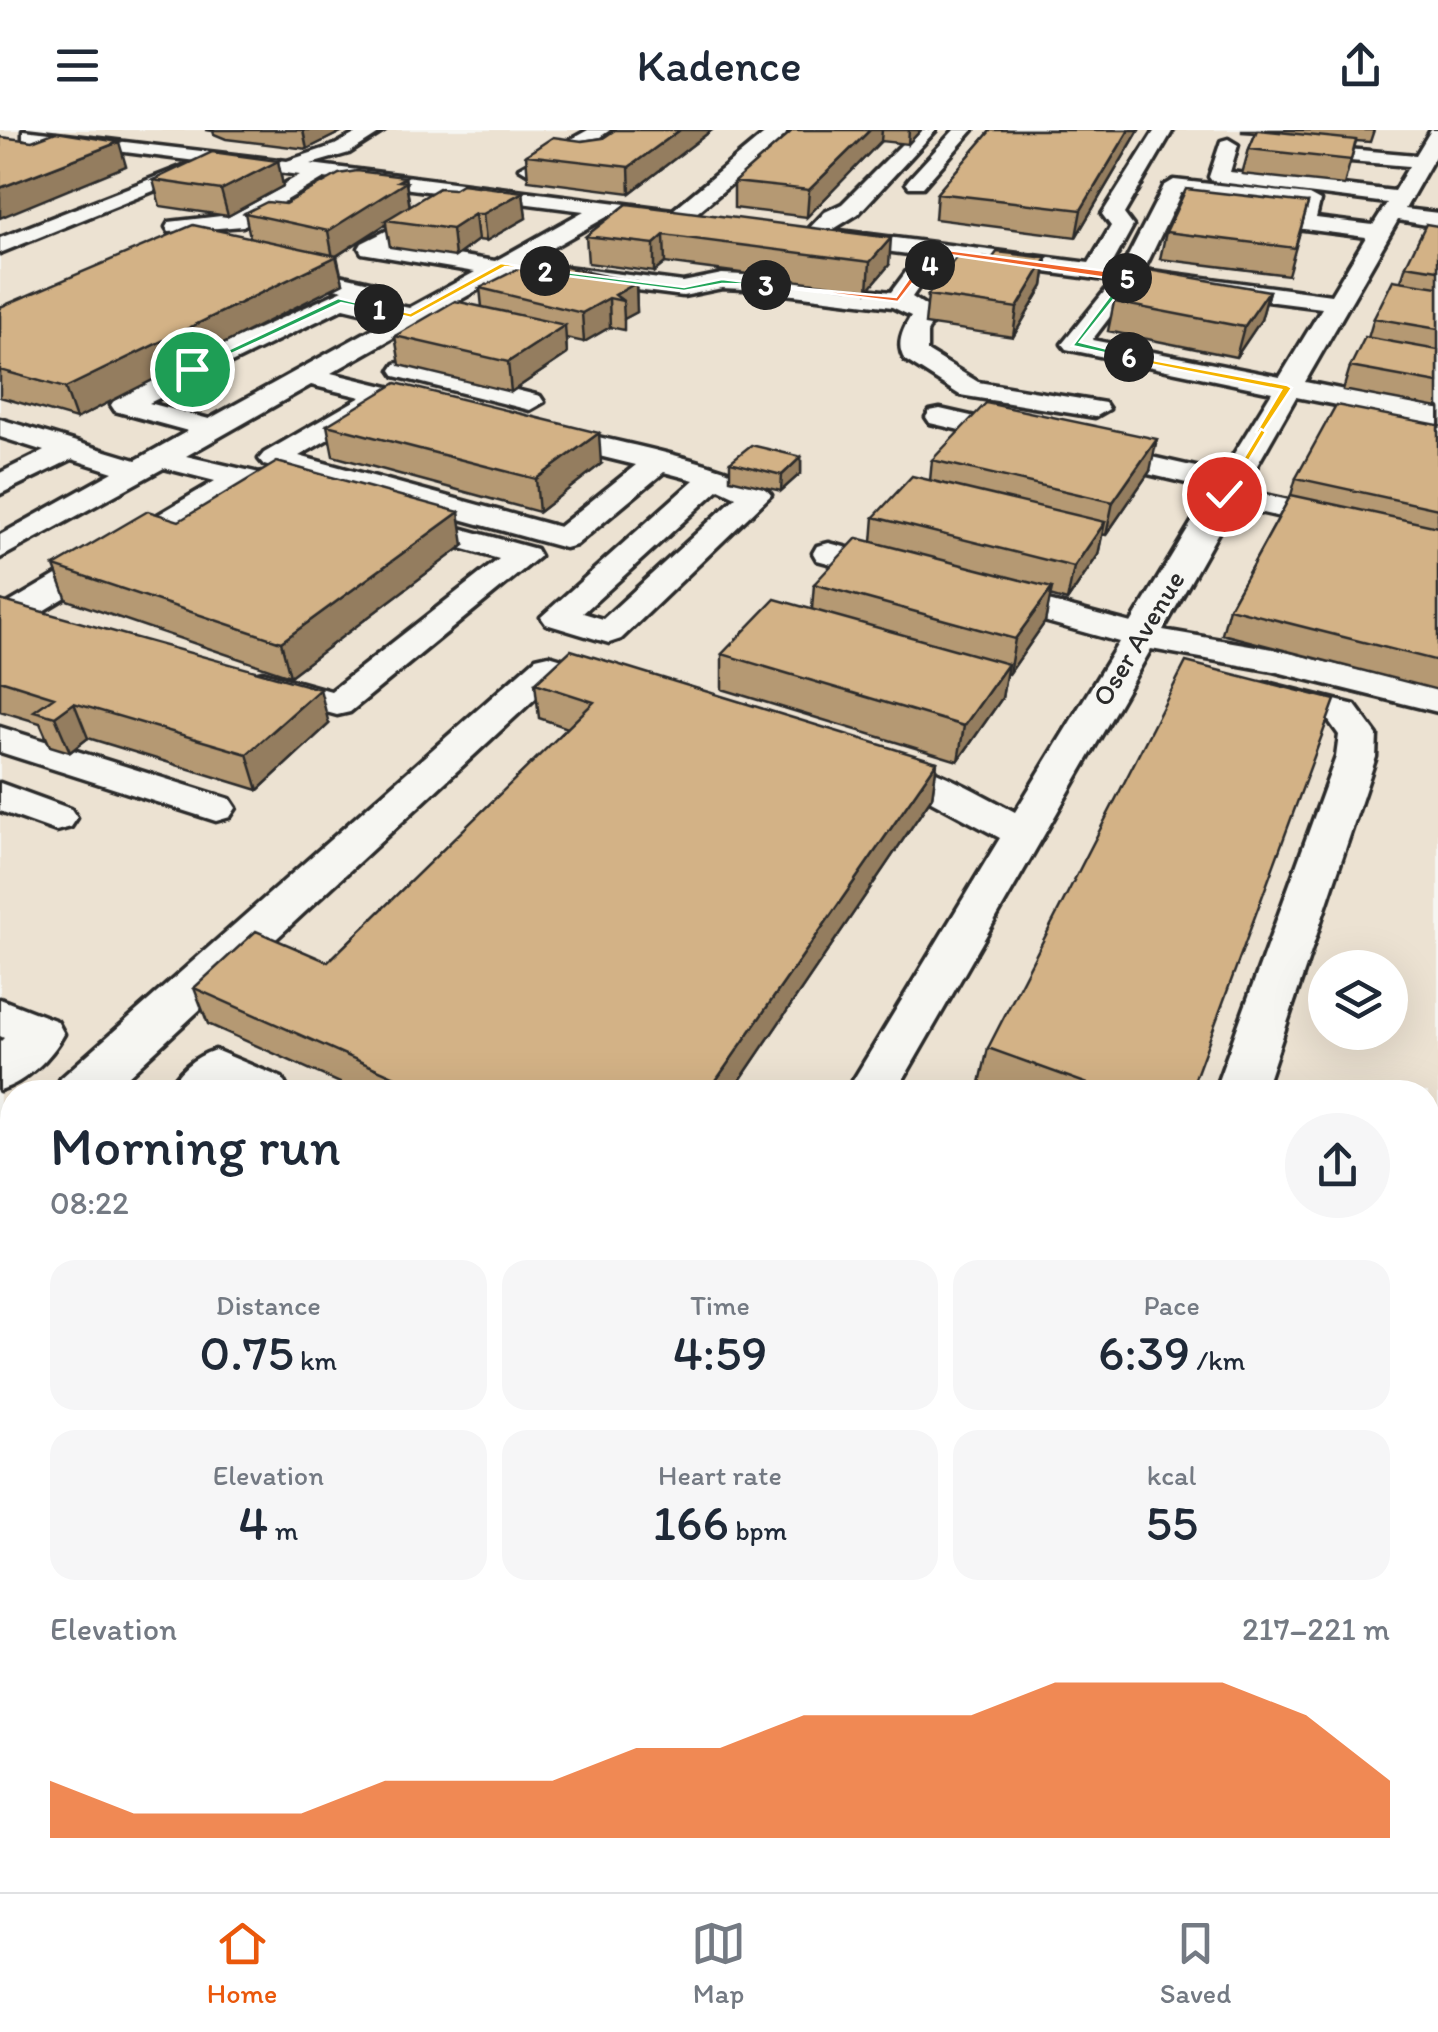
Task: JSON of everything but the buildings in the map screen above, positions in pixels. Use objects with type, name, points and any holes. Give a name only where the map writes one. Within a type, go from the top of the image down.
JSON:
[{"type":"street","points":[[282,166],[342,148],[376,130]]},
{"type":"street","points":[[601,130],[370,248],[663,311]]},
{"type":"street","points":[[648,213],[750,130]]},
{"type":"street","points":[[678,217],[777,136],[778,130]]},
{"type":"street","points":[[926,130],[850,210],[805,234],[870,234],[948,252],[1347,300]]},
{"type":"street","points":[[901,200],[964,130]]},
{"type":"street","points":[[1096,272],[1122,226],[1113,214],[1164,130]]},
{"type":"street","points":[[29,134],[717,222]]},
{"type":"street","points":[[1232,150],[1410,185]]},
{"type":"street","points":[[1232,150],[1410,185],[1438,220]]},
{"type":"street","points":[[0,246],[220,158]]},
{"type":"street","points":[[176,226],[235,221],[321,171]]},
{"type":"street","points":[[1410,185],[1305,217],[1164,207],[1129,276],[1075,341],[1078,347],[1280,399],[1438,446]]},
{"type":"street","name":"Oser Avenue","points":[[884,1080],[1022,833],[1280,399],[1347,300],[1410,185]]},
{"type":"street","points":[[0,548],[606,208]]},
{"type":"street","points":[[168,254],[184,247],[202,251]]},
{"type":"street","points":[[898,300],[920,269],[942,260],[948,252]]},
{"type":"street","points":[[354,257],[684,289],[722,281],[744,282],[898,300],[925,313],[914,332],[914,354],[970,389],[1095,409]]},
{"type":"street","points":[[257,264],[366,288],[192,369],[125,406],[274,459],[565,538],[658,462]]},
{"type":"street","points":[[340,300],[411,316]]},
{"type":"street","points":[[342,354],[530,402]]},
{"type":"street","points":[[305,375],[716,476],[756,495],[609,632],[558,618],[716,476]]},
{"type":"street","points":[[274,459],[385,394]]},
{"type":"street","points":[[1280,399],[1438,416]]},
{"type":"street","points":[[940,417],[1438,543]]},
{"type":"street","points":[[0,428],[68,449],[217,476],[253,478],[524,556],[337,704],[229,673]]},
{"type":"street","points":[[0,455],[33,438]]},
{"type":"street","points":[[0,485],[68,449]]},
{"type":"street","points":[[8,610],[241,478]]},
{"type":"street","points":[[829,553],[948,584],[1342,713],[1358,735],[1356,757],[1242,1080]]},
{"type":"street","points":[[8,610],[67,628]]},
{"type":"street","points":[[1133,646],[1273,660],[1438,701]]},
{"type":"street","points":[[92,1080],[549,666],[659,700]]},
{"type":"street","points":[[0,739],[216,808]]},
{"type":"street","points":[[842,757],[934,786],[1022,833]]},
{"type":"street","points":[[0,796],[56,818]]},
{"type":"street","points":[[0,1016],[40,1034],[0,1071]]},
{"type":"street","points":[[204,1080],[215,1069],[238,1080]]},
{"type":"shaded area","points":[[0,130],[1438,130],[1438,1080],[0,1080]]},
{"type":"route","points":[[192,369],[340,300],[411,316],[504,264],[684,289],[722,281],[744,282],[898,300],[920,269],[942,260],[948,252],[1129,276],[1075,341],[1078,347],[1287,388],[1224,494]]}]
